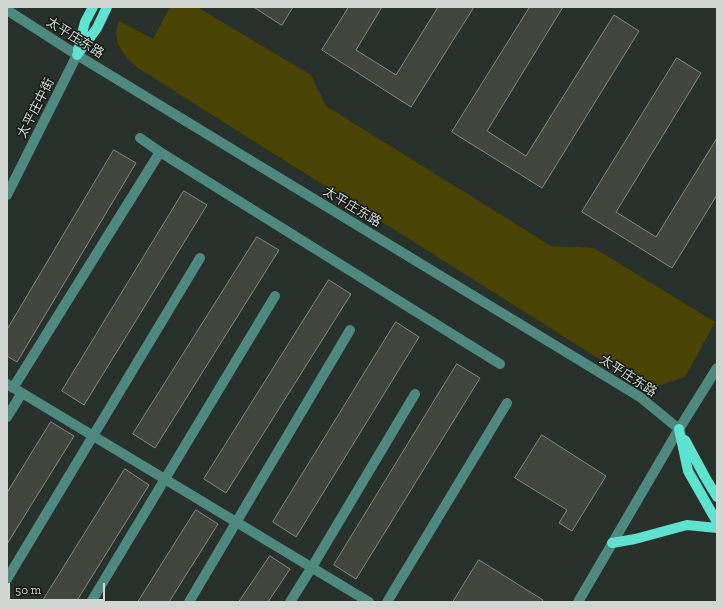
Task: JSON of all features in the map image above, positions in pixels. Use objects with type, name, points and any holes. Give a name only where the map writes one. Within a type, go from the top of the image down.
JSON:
[{"type":"main road","name":"太平庄中街","points":[[77,55],[86,22],[93,7]]},
{"type":"main road","name":"太平庄中街","points":[[77,55],[97,28],[107,7]]},
{"type":"main road","name":"太平庄东路","points":[[679,430],[717,497]]},
{"type":"main road","points":[[679,430],[688,471],[717,522]]},
{"type":"main road","points":[[612,544],[687,524],[717,528]]},
{"type":"street","name":"太平庄东路","points":[[7,10],[77,55],[640,397],[679,430]]},
{"type":"street","name":"太平庄中街","points":[[7,195],[77,55]]},
{"type":"street","points":[[140,138],[160,152],[500,364]]},
{"type":"street","points":[[160,152],[10,386],[369,602]]},
{"type":"street","points":[[7,579],[200,258]]},
{"type":"street","points":[[91,602],[275,296]]},
{"type":"street","points":[[189,602],[350,330]]},
{"type":"street","points":[[578,602],[717,368]]},
{"type":"street","points":[[7,417],[22,393]]},
{"type":"street","points":[[290,602],[415,394]]},
{"type":"street","points":[[387,602],[507,403]]},
{"type":"shaded area","points":[[170,7],[197,7],[311,75],[326,106],[551,246],[594,248],[715,322],[685,377],[654,387],[639,384],[138,68],[126,57],[118,44],[116,33],[119,21],[153,39]]},
{"type":"building","points":[[254,7],[293,7],[282,25]]},
{"type":"building","points":[[349,7],[382,7],[356,50],[396,75],[438,7],[474,7],[411,107],[322,50]]},
{"type":"building","points":[[530,7],[563,7],[487,131],[526,156],[614,15],[639,31],[542,188],[452,132]]},
{"type":"building","points":[[677,58],[701,73],[616,212],[656,237],[717,138],[717,195],[672,268],[582,212]]},
{"type":"building","points":[[114,150],[136,163],[17,362],[7,356],[7,330]]},
{"type":"building","points":[[184,191],[207,205],[84,405],[62,391]]},
{"type":"building","points":[[257,237],[279,250],[155,448],[133,434]]},
{"type":"building","points":[[329,280],[351,294],[226,493],[204,479]]},
{"type":"building","points":[[396,322],[419,337],[296,537],[273,522]]},
{"type":"building","points":[[457,364],[480,378],[356,579],[334,565]]},
{"type":"building","points":[[51,422],[74,436],[7,544],[7,493]]},
{"type":"building","points":[[542,435],[606,476],[572,531],[559,523],[567,510],[515,478]]},
{"type":"building","points":[[125,469],[149,485],[76,602],[42,602]]},
{"type":"building","points":[[196,510],[218,524],[169,602],[138,602]]},
{"type":"building","points":[[270,556],[290,569],[268,602],[239,602]]},
{"type":"building","points":[[479,560],[543,600],[542,602],[453,602]]}]
